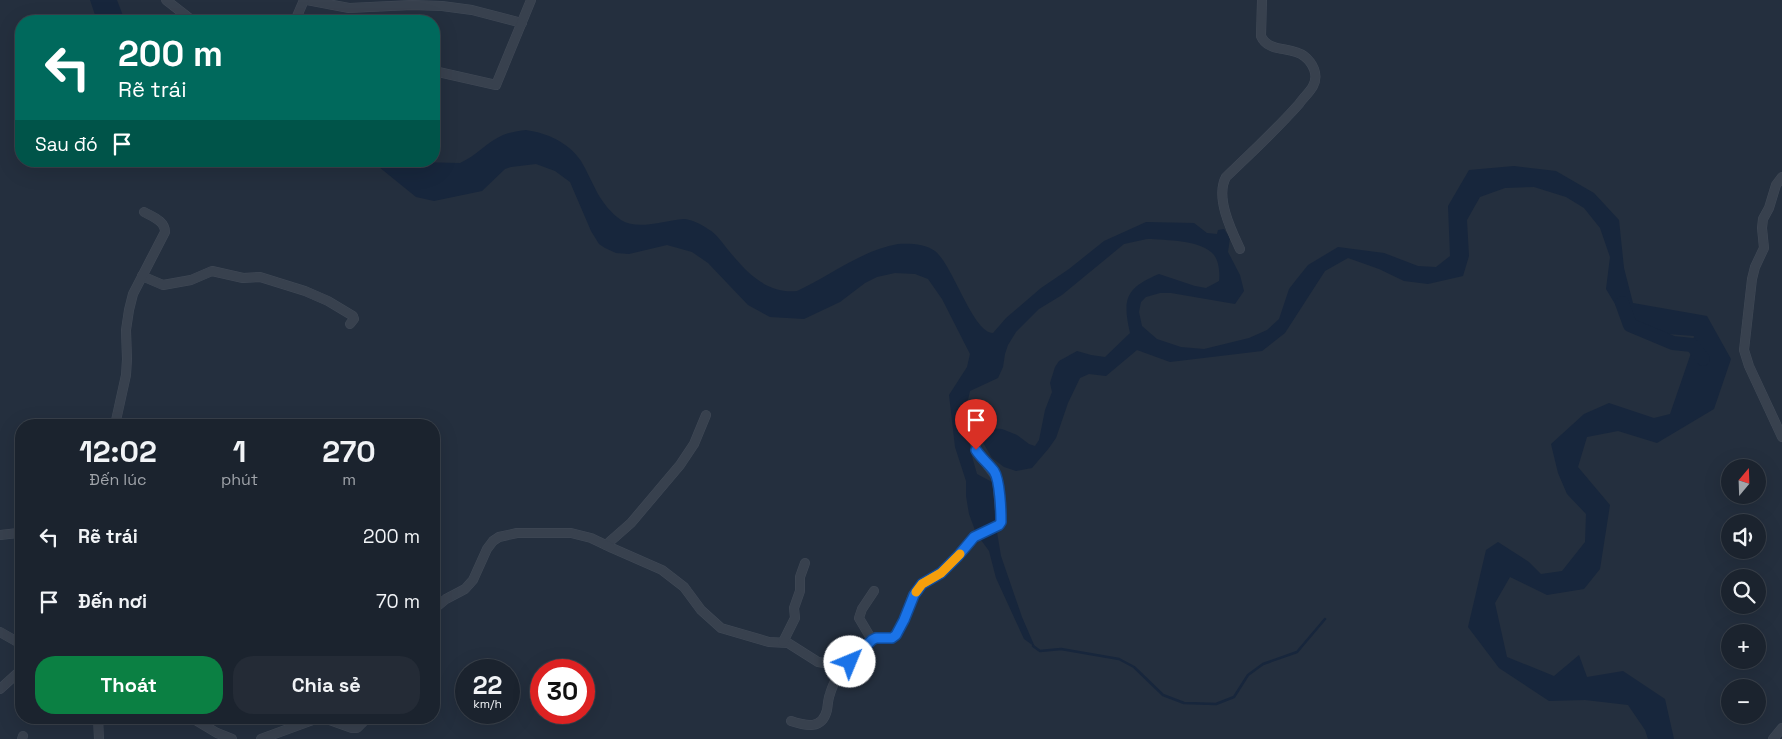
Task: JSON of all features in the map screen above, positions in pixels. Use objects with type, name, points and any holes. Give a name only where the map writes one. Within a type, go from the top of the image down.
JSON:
[{"type":"street","points":[[166,0],[185,15]]},
{"type":"street","points":[[298,15],[306,0],[349,8],[412,4],[456,4],[522,23]]},
{"type":"street","points":[[440,72],[496,85],[531,0]]},
{"type":"street","points":[[1240,249],[1228,224],[1222,185],[1226,178],[1290,114],[1313,86],[1316,76],[1313,65],[1298,52],[1270,46],[1263,39],[1261,36],[1262,0]]},
{"type":"street","points":[[1782,176],[1776,185],[1762,228],[1764,248],[1755,267],[1752,279],[1744,350],[1749,366],[1782,437]]},
{"type":"street","points":[[116,419],[126,375],[126,330],[129,310],[142,276],[165,232],[165,226],[144,212]]},
{"type":"street","points":[[142,276],[163,285],[192,280],[209,272],[244,278],[260,277],[293,286],[328,301],[353,316],[354,319],[350,324]]},
{"type":"street","points":[[606,545],[631,523],[680,465],[694,444],[706,415]]},
{"type":"street","points":[[440,604],[465,589],[473,580],[483,557],[493,541],[507,534],[571,533],[591,538],[662,570],[684,587],[702,610],[721,628],[770,642],[783,642],[818,662],[831,664],[850,662],[872,640],[876,638],[892,638],[896,635],[917,589],[941,573],[974,537],[999,525],[1001,516],[997,478],[976,450],[975,436]]},
{"type":"street","points":[[0,535],[15,533]]},
{"type":"street","points":[[783,642],[795,618],[794,608],[801,586],[800,577],[805,563]]},
{"type":"street","points":[[872,640],[859,618],[862,609],[874,591]]},
{"type":"street","points":[[0,632],[15,641]]},
{"type":"street","points":[[791,721],[805,726],[812,726],[823,719],[827,711],[829,695],[840,672],[841,664]]},
{"type":"street","points":[[0,689],[15,678]]},
{"type":"street","points":[[98,724],[99,739]]},
{"type":"street","points":[[200,724],[218,737],[232,739]]},
{"type":"street","points":[[261,739],[302,724]]},
{"type":"street","points":[[341,724],[356,728],[360,724]]},
{"type":"street","points":[[1773,739],[1782,728]]},
{"type":"water","points":[[90,0],[117,0],[123,15],[95,15]]},
{"type":"water","points":[[526,130],[534,131],[549,136],[570,149],[581,161],[603,201],[621,220],[635,225],[684,219],[696,222],[706,227],[720,239],[751,274],[776,289],[797,291],[859,258],[885,247],[898,244],[922,245],[935,251],[942,259],[978,322],[986,330],[993,333],[1006,318],[1041,288],[1069,269],[1104,241],[1146,222],[1194,223],[1207,233],[1217,234],[1218,230],[1224,229],[1230,238],[1228,252],[1240,275],[1244,291],[1235,304],[1171,293],[1160,293],[1146,297],[1141,302],[1139,312],[1142,326],[1157,339],[1181,347],[1204,349],[1249,338],[1267,330],[1279,319],[1289,289],[1308,265],[1338,247],[1384,253],[1418,266],[1436,267],[1450,256],[1448,206],[1469,170],[1514,166],[1556,171],[1594,193],[1619,220],[1624,268],[1633,303],[1707,316],[1731,359],[1714,409],[1657,443],[1618,431],[1587,437],[1578,467],[1610,505],[1600,569],[1584,589],[1547,595],[1510,577],[1495,603],[1507,657],[1554,676],[1579,655],[1587,677],[1623,671],[1665,699],[1674,739],[1648,739],[1645,730],[1628,705],[1585,700],[1549,701],[1499,668],[1468,627],[1486,550],[1498,542],[1529,562],[1541,574],[1562,571],[1585,542],[1586,514],[1567,494],[1558,473],[1551,444],[1584,414],[1609,403],[1654,418],[1670,414],[1691,353],[1694,336],[1654,333],[1624,319],[1606,289],[1610,257],[1600,228],[1584,208],[1566,197],[1534,187],[1505,188],[1480,197],[1467,220],[1469,256],[1463,276],[1428,284],[1404,281],[1379,269],[1348,258],[1325,271],[1285,333],[1262,351],[1170,362],[1137,350],[1106,376],[1089,374],[1080,378],[1068,403],[1056,438],[1032,468],[1016,471],[1004,467],[992,458],[978,434],[969,429],[971,453],[977,474],[992,482],[997,497],[996,526],[1001,556],[1022,617],[1035,647],[1024,639],[996,578],[989,551],[976,533],[969,514],[966,481],[955,447],[949,395],[967,367],[970,354],[942,299],[928,279],[915,274],[895,273],[877,277],[865,283],[840,302],[804,319],[770,317],[748,305],[708,263],[692,252],[667,245],[629,254],[616,253],[599,244],[591,231],[570,182],[555,171],[536,164],[511,167],[505,169],[482,191],[434,201],[416,197],[379,167],[440,167],[440,163],[460,163],[497,138],[509,133]],"holes":[[[1147,239],[1201,246],[1214,255],[1219,271],[1219,281],[1206,288],[1159,274],[1139,284],[1129,296],[1127,303],[1130,333],[1105,357],[1077,351],[1059,361],[1055,367],[1050,383],[1052,392],[1045,410],[1039,440],[1035,446],[1017,435],[1002,429],[987,428],[970,417],[966,409],[970,391],[998,378],[1003,367],[1008,345],[1016,332],[1039,309],[1062,295],[1124,244]]]},
{"type":"waterway","points":[[1622,303],[1630,325],[1673,343],[1692,345],[1703,359]]},
{"type":"waterway","points":[[1033,646],[1040,651],[1061,649],[1119,659],[1134,667],[1163,695],[1184,703],[1216,704],[1234,697],[1248,675],[1263,664],[1297,652],[1325,619]]},
{"type":"slow traffic","points":[[916,592],[922,584],[941,573],[960,554]]},
{"type":"route","points":[[850,662],[872,640],[880,637],[892,638],[896,635],[917,589],[941,573],[974,537],[999,525],[1001,522],[997,478],[976,450]]}]
